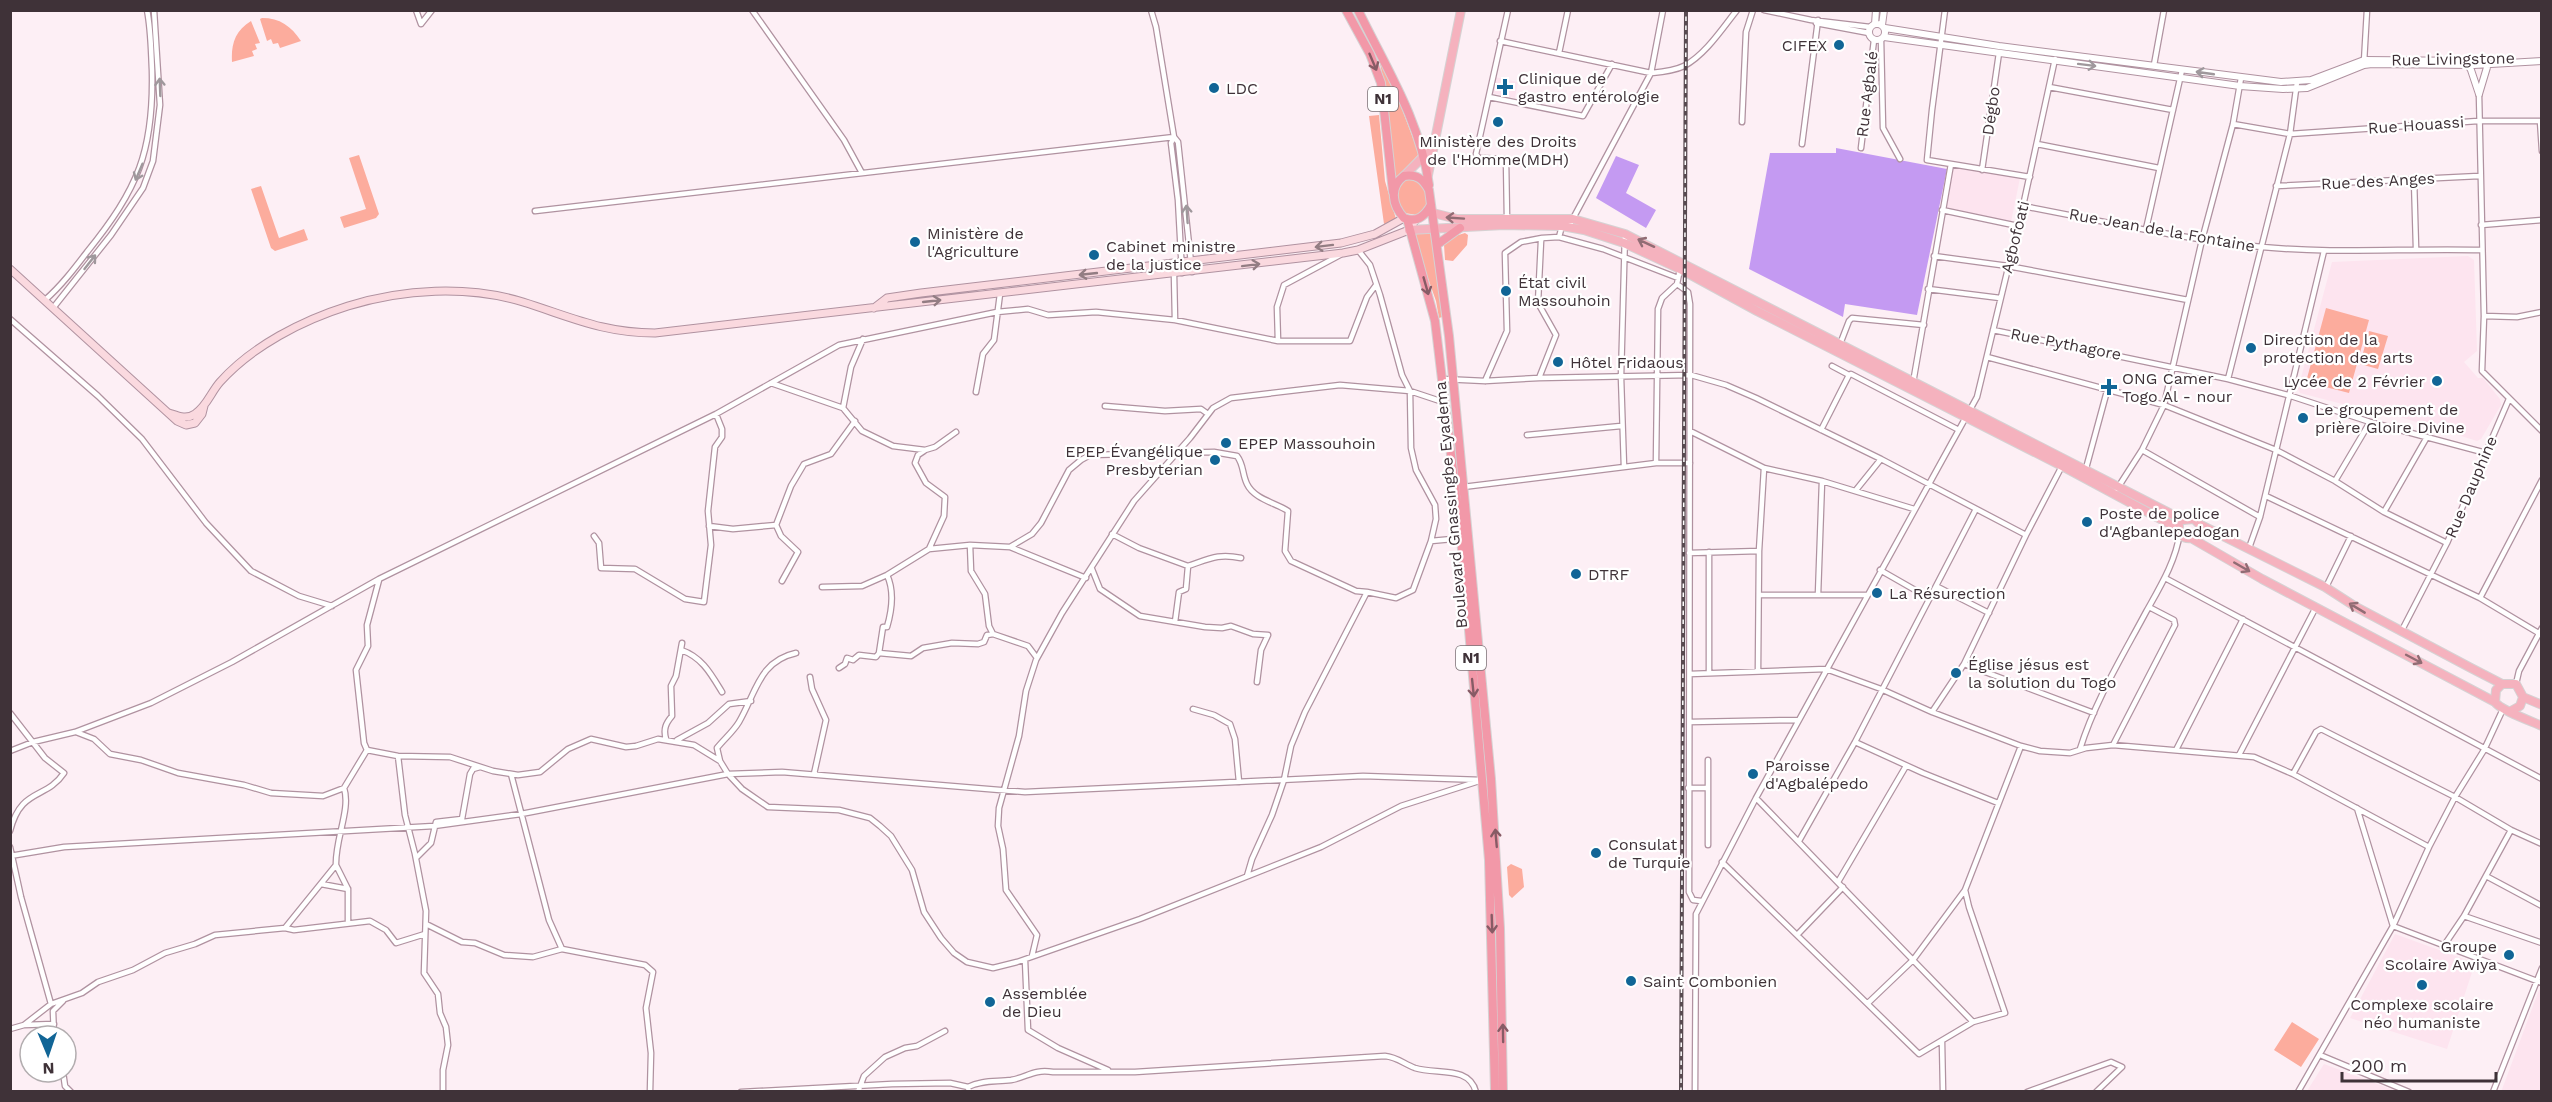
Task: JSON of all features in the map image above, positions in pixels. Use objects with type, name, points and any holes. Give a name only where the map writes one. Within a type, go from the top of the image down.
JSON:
[{"type":"highway","name":"N1","points":[[1346,10],[1370,54],[1381,83],[1393,196],[1396,208],[1409,219]]},
{"type":"highway","name":"N1","points":[[1358,10],[1411,116],[1424,156],[1432,209]]},
{"type":"highway","points":[[1393,196],[1397,183],[1404,176],[1420,177],[1429,190]]},
{"type":"highway","points":[[1409,219],[1426,214],[1432,209]]},
{"type":"highway","name":"Boulevard Gnassingbe Eyadema","points":[[1432,209],[1453,378],[1463,487],[1465,538]]},
{"type":"highway","name":"Boulevard Gnassingbe Eyadema","points":[[1409,219],[1409,230],[1432,306],[1465,538],[1500,928],[1503,1092]]},
{"type":"highway","points":[[1438,244],[1460,228]]},
{"type":"highway","name":"Boulevard Gnassingbe Eyadema","points":[[1487,780],[1495,1092]]},
{"type":"main road","points":[[1428,177],[1461,10]]},
{"type":"main road","points":[[1404,176],[1424,156],[1436,130]]},
{"type":"main road","points":[[1432,209],[1457,219],[1568,224],[1625,234],[1655,247],[1681,266]]},
{"type":"main road","points":[[874,308],[887,298],[898,296],[1341,243],[1378,232],[1409,219]]},
{"type":"main road","points":[[10,269],[169,413],[182,424],[190,425],[199,420],[204,406],[220,382],[243,361],[297,326],[356,303],[413,293],[442,291],[497,296],[521,301],[598,328],[633,333],[676,331],[1343,254],[1409,230],[1460,228],[1506,221],[1568,224],[1681,266],[1838,349],[2117,490],[2183,520],[2190,518],[2249,548],[2325,587],[2401,632],[2502,684],[2516,684],[2523,697],[2541,705]]},
{"type":"main road","points":[[1378,232],[1381,241]]},
{"type":"main road","points":[[1838,349],[1913,383],[2062,466],[2085,473]]},
{"type":"main road","points":[[2117,490],[2190,538],[2507,710],[2541,726]]},
{"type":"main road","points":[[2179,531],[2183,520]]},
{"type":"main road","points":[[2190,538],[2199,531],[2199,524]]},
{"type":"main road","points":[[2495,702],[2495,693],[2502,684]]},
{"type":"main road","points":[[2507,710],[2520,706],[2523,697]]},
{"type":"street","points":[[45,300],[65,280],[105,231],[123,205],[144,160],[150,131],[152,85],[147,10]]},
{"type":"street","points":[[53,308],[125,215],[143,188],[153,161],[160,105],[154,10]]},
{"type":"street","points":[[416,10],[421,24],[432,10]]},
{"type":"street","points":[[752,10],[843,140],[862,173]]},
{"type":"street","points":[[1151,10],[1156,27],[1174,136],[1178,142],[1192,272]]},
{"type":"street","points":[[1506,221],[1506,159],[1479,158],[1477,155],[1508,10]]},
{"type":"street","points":[[1559,53],[1568,10]]},
{"type":"street","points":[[1559,237],[1651,73],[1663,10]]},
{"type":"street","points":[[1500,41],[1651,73],[1674,70],[1685,65],[1714,37],[1737,10]]},
{"type":"street","points":[[1742,122],[1746,32],[1753,10]]},
{"type":"street","points":[[1764,10],[1818,22],[1876,27],[2000,53],[2240,86],[2298,86],[2364,63],[2367,10]]},
{"type":"street","points":[[1876,10],[1876,27],[1880,39]]},
{"type":"street","points":[[1880,39],[1876,27],[1884,10]]},
{"type":"street","points":[[1945,10],[1927,157],[1929,161],[2030,177]]},
{"type":"street","points":[[2154,65],[2164,10]]},
{"type":"street","points":[[1802,144],[1818,22]]},
{"type":"street","points":[[1880,39],[1941,41],[2057,52],[2298,86]]},
{"type":"street","name":"Rue Agbalé","points":[[1861,148],[1880,39]]},
{"type":"street","name":"Rue Agbalé","points":[[1880,39],[1883,128],[1900,159]]},
{"type":"street","name":"Agbofoati","points":[[1695,1092],[1696,914],[1798,720],[1978,392],[2030,177],[2057,52]]},
{"type":"street","name":"Dégbo","points":[[1982,170],[2000,53]]},
{"type":"street","name":"Rue Livingstone","points":[[2472,64],[2541,59]]},
{"type":"street","name":"Rue Livingstone","points":[[2364,63],[2488,64],[2541,59]]},
{"type":"street","points":[[1489,97],[1583,116],[1612,64]]},
{"type":"street","points":[[2472,64],[2471,70],[2479,94]]},
{"type":"street","points":[[2488,64],[2479,94],[2478,121],[2484,316],[2482,371],[2541,431]]},
{"type":"street","points":[[2146,230],[2182,70]]},
{"type":"street","points":[[2117,490],[2142,450],[2164,405],[2202,240],[2233,124],[2241,78]]},
{"type":"street","points":[[2228,379],[2290,134],[2298,86]]},
{"type":"street","points":[[2049,87],[2173,111]]},
{"type":"street","name":"Rue Houassi","points":[[2233,124],[2290,134],[2478,121],[2541,121]]},
{"type":"street","points":[[2541,121],[2541,151]]},
{"type":"street","points":[[535,211],[1174,136]]},
{"type":"street","points":[[1174,136],[1171,143],[1182,263],[1178,273],[1175,320]]},
{"type":"street","points":[[2037,144],[2159,168]]},
{"type":"street","points":[[1913,383],[1951,164]]},
{"type":"street","name":"Rue des Anges","points":[[2276,186],[2479,176]]},
{"type":"street","points":[[2414,179],[2416,248]]},
{"type":"street","name":"Rue Jean de la Fontaine","points":[[2023,206],[2202,240],[2261,247],[2324,251],[2416,248],[2481,250]]},
{"type":"street","points":[[1942,210],[2018,226]]},
{"type":"street","points":[[2481,225],[2541,220]]},
{"type":"street","points":[[1624,467],[1621,377],[1625,234]]},
{"type":"street","points":[[1485,381],[1507,331],[1505,253],[1521,242],[1559,237],[1624,257],[1678,281],[1685,288],[1689,297],[1691,375],[1689,892],[1693,900],[1701,901]]},
{"type":"street","points":[[1539,378],[1556,335],[1538,303],[1542,238]]},
{"type":"street","points":[[1010,547],[1032,534],[1041,523],[1070,470],[1081,459],[1090,455],[1214,452],[1237,456],[1243,464],[1246,483],[1252,490],[1288,511],[1285,551],[1291,561],[1356,591],[1396,598],[1413,590],[1431,541],[1436,519],[1435,505],[1416,470],[1411,448],[1410,391],[1401,375],[1370,265],[1358,250]]},
{"type":"street","points":[[2249,548],[2266,496],[2288,395],[2324,251]]},
{"type":"street","points":[[1278,341],[1277,307],[1284,285],[1343,254]]},
{"type":"street","points":[[1934,256],[2008,266],[2188,300]]},
{"type":"street","points":[[1656,463],[1659,304],[1678,281],[1681,266]]},
{"type":"street","points":[[10,751],[33,742],[75,732],[151,703],[379,579],[716,414],[839,345],[997,312],[1028,309],[1048,315],[1096,312],[1175,320],[1278,341],[1350,341],[1367,297],[1376,285]]},
{"type":"street","points":[[1928,289],[2000,298]]},
{"type":"street","points":[[976,392],[976,379],[983,354],[994,340],[1000,294]]},
{"type":"street","points":[[2484,316],[2517,317],[2541,312]]},
{"type":"street","points":[[1838,349],[1852,318],[1924,324]]},
{"type":"street","points":[[10,320],[98,396],[142,439],[206,523],[251,571],[300,596],[332,606]]},
{"type":"street","name":"Rue Pythagore","points":[[1993,330],[2228,379],[2288,395],[2370,422],[2486,453]]},
{"type":"street","points":[[843,408],[851,367],[864,339]]},
{"type":"street","points":[[1987,357],[2164,405],[2276,450],[2335,481],[2384,512],[2447,543]]},
{"type":"street","points":[[1832,366],[1849,375],[1855,375],[1958,429]]},
{"type":"street","points":[[1443,379],[1485,381],[1691,375],[1726,385],[1756,398],[1928,483],[2026,536]]},
{"type":"street","points":[[1821,430],[1849,375]]},
{"type":"street","points":[[771,383],[843,408],[862,431],[893,446],[925,450]]},
{"type":"street","points":[[1032,956],[1037,935],[1006,890],[1003,849],[998,826],[999,808],[1019,736],[1028,682],[1037,658],[1134,501],[1213,408],[1231,398],[1340,386],[1410,391],[1446,404]]},
{"type":"street","points":[[2085,473],[2107,391]]},
{"type":"street","name":"Rue Dauphine","points":[[2401,632],[2447,543],[2509,399]]},
{"type":"street","points":[[1105,406],[1166,411],[1200,409],[1208,414]]},
{"type":"street","points":[[594,536],[599,543],[601,568],[635,569],[644,577],[671,589],[685,599],[704,602],[711,545],[708,511],[716,447],[722,437],[722,429],[716,414]]},
{"type":"street","points":[[2535,425],[2541,419]]},
{"type":"street","points":[[782,581],[798,552],[782,536],[776,525],[791,486],[804,464],[831,454],[855,421]]},
{"type":"street","points":[[2335,481],[2370,422]]},
{"type":"street","points":[[1527,435],[1621,426]]},
{"type":"street","points":[[1690,431],[1764,468],[1856,490],[1914,509]]},
{"type":"street","points":[[929,549],[944,516],[945,497],[926,483],[915,463],[918,455],[935,447],[956,432]]},
{"type":"street","points":[[2384,512],[2427,437]]},
{"type":"street","points":[[2142,450],[2260,517]]},
{"type":"street","points":[[1856,490],[1881,459]]},
{"type":"street","points":[[1463,487],[1656,463],[1690,463]]},
{"type":"street","points":[[1932,712],[1964,664],[2062,466]]},
{"type":"street","points":[[1758,670],[1759,551],[1764,468]]},
{"type":"street","points":[[2480,598],[2541,480]]},
{"type":"street","points":[[1818,595],[1821,481]]},
{"type":"street","points":[[2266,496],[2480,598],[2541,632],[2519,670],[2516,684]]},
{"type":"street","points":[[1799,841],[1855,742],[1976,509]]},
{"type":"street","points":[[709,526],[733,529],[776,525]]},
{"type":"street","points":[[2080,749],[2094,713],[2165,578],[2178,547],[2179,531]]},
{"type":"street","points":[[1112,534],[1139,548],[1188,566],[1213,556],[1226,554],[1241,558]]},
{"type":"street","points":[[2325,587],[2351,536]]},
{"type":"street","points":[[1431,541],[1465,538]]},
{"type":"street","points":[[2178,547],[2190,538]]},
{"type":"street","points":[[970,545],[971,571],[985,594],[989,626],[993,634]]},
{"type":"street","points":[[822,587],[862,586],[887,575],[929,549],[970,545],[1010,547],[1086,578]]},
{"type":"street","points":[[1689,553],[1759,551]]},
{"type":"street","points":[[1709,552],[1709,672]]},
{"type":"street","points":[[1175,622],[1179,592],[1186,589],[1188,566]]},
{"type":"street","points":[[1092,569],[1100,589],[1140,616],[1222,628],[1231,626],[1253,634],[1268,635],[1261,650],[1257,682]]},
{"type":"street","points":[[1880,570],[1929,598]]},
{"type":"street","points":[[838,668],[845,664],[847,658],[853,660],[859,655],[876,657],[879,653],[880,632],[883,627],[887,627],[891,603],[891,589],[887,575]]},
{"type":"street","points":[[2165,578],[2541,779]]},
{"type":"street","points":[[367,750],[364,743],[356,670],[368,646],[367,625],[379,579]]},
{"type":"street","points":[[1936,586],[1989,613]]},
{"type":"street","points":[[1247,876],[1284,780],[1291,746],[1305,712],[1367,592]]},
{"type":"street","points":[[1759,595],[1867,595]]},
{"type":"street","points":[[2113,745],[2175,625],[2174,620],[2149,607]]},
{"type":"street","points":[[2239,755],[2316,607]]},
{"type":"street","points":[[2176,750],[2243,619]]},
{"type":"street","points":[[879,653],[911,656],[918,649],[952,643],[978,644],[984,642],[987,635],[993,634],[1028,646],[1037,658]]},
{"type":"street","points":[[666,739],[664,733],[666,723],[672,716],[671,686],[676,676],[682,643]]},
{"type":"street","points":[[681,650],[691,653],[702,661],[722,692]]},
{"type":"street","points":[[796,653],[781,656],[767,667],[751,701],[732,732],[717,748],[720,761],[728,774],[752,797],[768,807],[819,808],[870,818],[891,836],[909,864],[928,921],[954,953],[967,962],[993,968],[1024,960],[1140,919],[1321,847],[1412,802],[1487,780]]},
{"type":"street","points":[[1964,664],[2094,713]]},
{"type":"street","points":[[1690,674],[1826,669],[2021,746],[2059,753],[2113,745],[2239,755],[2263,760],[2429,847]]},
{"type":"street","points":[[810,677],[812,689],[826,720],[814,774]]},
{"type":"street","points":[[677,740],[708,723],[729,704],[751,701]]},
{"type":"street","points":[[1193,709],[1214,715],[1230,724],[1235,739],[1239,782]]},
{"type":"street","points":[[2298,1092],[2393,926],[2455,797],[2507,710]]},
{"type":"street","points":[[10,713],[51,764],[64,772],[53,784],[25,800],[10,831]]},
{"type":"street","points":[[1690,722],[1798,720]]},
{"type":"street","points":[[2293,774],[2316,732],[2321,729],[2455,797],[2511,830],[2541,844]]},
{"type":"street","points":[[75,732],[94,739],[110,754],[141,760],[178,773],[244,785],[271,793],[323,796],[344,788],[367,750]]},
{"type":"street","points":[[367,750],[398,756],[445,756],[511,774],[536,774],[568,749],[591,739],[632,747],[666,739],[702,748],[720,761]]},
{"type":"street","points":[[1855,742],[1906,766],[1998,803]]},
{"type":"street","points":[[1868,1003],[1913,960],[1965,890],[2021,746]]},
{"type":"street","points":[[398,756],[408,828],[426,911],[424,973],[438,994],[448,1045],[443,1070],[443,1092]]},
{"type":"street","points":[[1708,760],[1708,845]]},
{"type":"street","points":[[1838,882],[1906,766]]},
{"type":"street","points":[[416,858],[431,843],[434,826],[439,821],[462,819],[470,774],[473,769],[480,767]]},
{"type":"street","points":[[11,856],[64,847],[434,826],[521,814],[728,774],[782,772],[1036,792],[1363,776],[1487,780]]},
{"type":"street","points":[[511,774],[549,920],[562,949]]},
{"type":"street","points":[[344,788],[348,798],[335,850],[336,866],[348,889],[348,922]]},
{"type":"street","points":[[1688,789],[1707,789]]},
{"type":"street","points":[[1756,798],[1973,1022]]},
{"type":"street","points":[[2357,808],[2393,926]]},
{"type":"street","points":[[2443,947],[2464,916],[2511,830]]},
{"type":"street","points":[[10,847],[51,1004]]},
{"type":"street","points":[[1722,862],[1917,1053],[1921,1054],[1973,1022],[2006,1013],[1965,890]]},
{"type":"street","points":[[285,928],[336,866]]},
{"type":"street","points":[[2486,876],[2541,906]]},
{"type":"street","points":[[321,884],[348,889]]},
{"type":"street","points":[[1798,934],[1843,887]]},
{"type":"street","points":[[2464,916],[2541,943]]},
{"type":"street","points":[[24,1024],[51,1004],[82,993],[98,982],[142,965],[165,952],[195,945],[215,935],[370,921],[386,930],[396,943],[425,934]]},
{"type":"street","points":[[426,924],[462,942],[475,943],[494,953],[504,955],[533,957],[562,949],[645,964],[652,972],[646,1008],[651,1053],[650,1092]]},
{"type":"street","points":[[2393,926],[2539,982]]},
{"type":"street","points":[[1024,960],[1028,1030],[1058,1048],[1111,1071]]},
{"type":"street","points":[[2493,1092],[2539,982],[2541,968]]},
{"type":"street","points":[[54,1024],[53,1011],[67,998]]},
{"type":"street","points":[[858,1089],[864,1076],[885,1057],[905,1048],[917,1046],[945,1031]]},
{"type":"street","points":[[1942,1042],[1943,1092]]},
{"type":"street","points":[[2320,1055],[2409,1092]]},
{"type":"street","points":[[741,1092],[858,1089],[950,1083],[969,1089],[982,1082],[1012,1080],[1042,1070],[1111,1071],[1385,1056],[1400,1059],[1413,1068],[1442,1070],[1467,1077],[1473,1082],[1476,1092]]},
{"type":"street","points":[[2028,1092],[2111,1062],[2122,1067],[2096,1092]]},
{"type":"street","points":[[932,1092],[934,1084]]},
{"type":"shaded area","points":[[260,19],[274,19],[284,24],[301,41],[280,48],[278,43],[273,44],[271,39],[267,41]]},
{"type":"shaded area","points":[[251,21],[260,43],[255,44],[257,49],[252,51],[254,56],[232,62],[235,38]]},
{"type":"shaded area","points":[[1379,59],[1397,96],[1419,154],[1395,180],[1387,96]]},
{"type":"shaded area","name":"Clinique de gastro entérologie","points":[[1495,77],[1518,82],[1515,98],[1492,93]]},
{"type":"shaded area","points":[[1379,115],[1385,181],[1396,219],[1384,224],[1369,116]]},
{"type":"shaded area","points":[[1836,148],[1947,169],[1917,315],[1845,304],[1843,317],[1749,269],[1770,153],[1836,153]]},
{"type":"shaded area","points":[[359,155],[379,214],[376,218],[344,228],[340,217],[366,209],[349,158]]},
{"type":"shaded area","points":[[1616,156],[1639,165],[1626,193],[1656,210],[1646,228],[1596,198]]},
{"type":"shaded area","points":[[1953,166],[2020,178],[2011,222],[1944,208]]},
{"type":"shaded area","points":[[1405,179],[1415,179],[1425,189],[1427,204],[1418,215],[1404,213],[1397,201],[1398,186]]},
{"type":"shaded area","points":[[261,186],[279,238],[304,229],[308,240],[275,251],[271,248],[251,189]]},
{"type":"shaded area","points":[[1412,233],[1432,233],[1442,317],[1439,318],[1436,301]]},
{"type":"shaded area","points":[[1465,233],[1468,235],[1467,245],[1453,261],[1445,260],[1444,245],[1455,236]]},
{"type":"shaded area","points":[[2468,256],[2474,260],[2477,351],[2464,362],[2478,378],[2483,378],[2500,399],[2501,405],[2481,439],[2477,441],[2394,415],[2386,407],[2377,413],[2300,393],[2298,389],[2332,262]]},
{"type":"shaded area","points":[[2326,308],[2369,320],[2349,393],[2306,382]]},
{"type":"shaded area","points":[[2369,331],[2388,336],[2378,369],[2360,364]]},
{"type":"shaded area","points":[[1511,864],[1522,869],[1524,887],[1512,898],[1509,895],[1507,867]]},
{"type":"shaded area","points":[[2395,934],[2475,963],[2447,1049],[2350,1018]]},
{"type":"shaded area","points":[[2541,989],[2541,1091],[2501,1092],[2539,990]]},
{"type":"shaded area","points":[[2292,1022],[2319,1039],[2301,1067],[2274,1050]]},
{"type":"shaded area","points":[[2324,1064],[2396,1091],[2307,1091]]},
{"type":"railway","points":[[1681,1092],[1686,10]]},
{"type":"place","name":"CIFEX","points":[[1839,45]]},
{"type":"place","name":"Clinique de gastro entérologie","points":[[1505,87]]},
{"type":"place","name":"LDC","points":[[1214,88]]},
{"type":"place","name":"Ministère des Droits de l'Homme(MDH)","points":[[1498,122]]},
{"type":"place","name":"Ministère de l'Agriculture","points":[[915,242]]},
{"type":"place","name":"Cabinet ministre de la justice","points":[[1094,255]]},
{"type":"place","name":"État civil Massouhoin","points":[[1506,291]]},
{"type":"place","name":"Direction de la protection des arts","points":[[2251,348]]},
{"type":"place","name":"Hôtel Fridaous","points":[[1558,362]]},
{"type":"place","name":"Lycée de 2 Février","points":[[2437,381]]},
{"type":"place","name":"ONG Camer Togo Al - nour","points":[[2109,387]]},
{"type":"place","name":"Le groupement de prière Gloire Divine","points":[[2303,418]]},
{"type":"place","name":"EPEP Massouhoin","points":[[1226,443]]},
{"type":"place","name":"EPEP Évangélique Presbyterian","points":[[1215,460]]},
{"type":"place","name":"Poste de police d'Agbanlepedogan","points":[[2087,522]]},
{"type":"place","name":"DTRF","points":[[1576,574]]},
{"type":"place","name":"La Résurection","points":[[1877,593]]},
{"type":"place","name":"Église jésus est la solution du Togo","points":[[1956,673]]},
{"type":"place","name":"Paroisse d'Agbalépedo","points":[[1753,774]]},
{"type":"place","name":"Consulat de Turquie","points":[[1596,853]]},
{"type":"place","name":"Groupe Scolaire Awiya","points":[[2509,955]]},
{"type":"place","name":"Saint Combonien","points":[[1631,981]]},
{"type":"place","name":"Complexe scolaire néo humaniste","points":[[2422,985]]},
{"type":"place","name":"Assemblée de Dieu","points":[[990,1002]]}]
